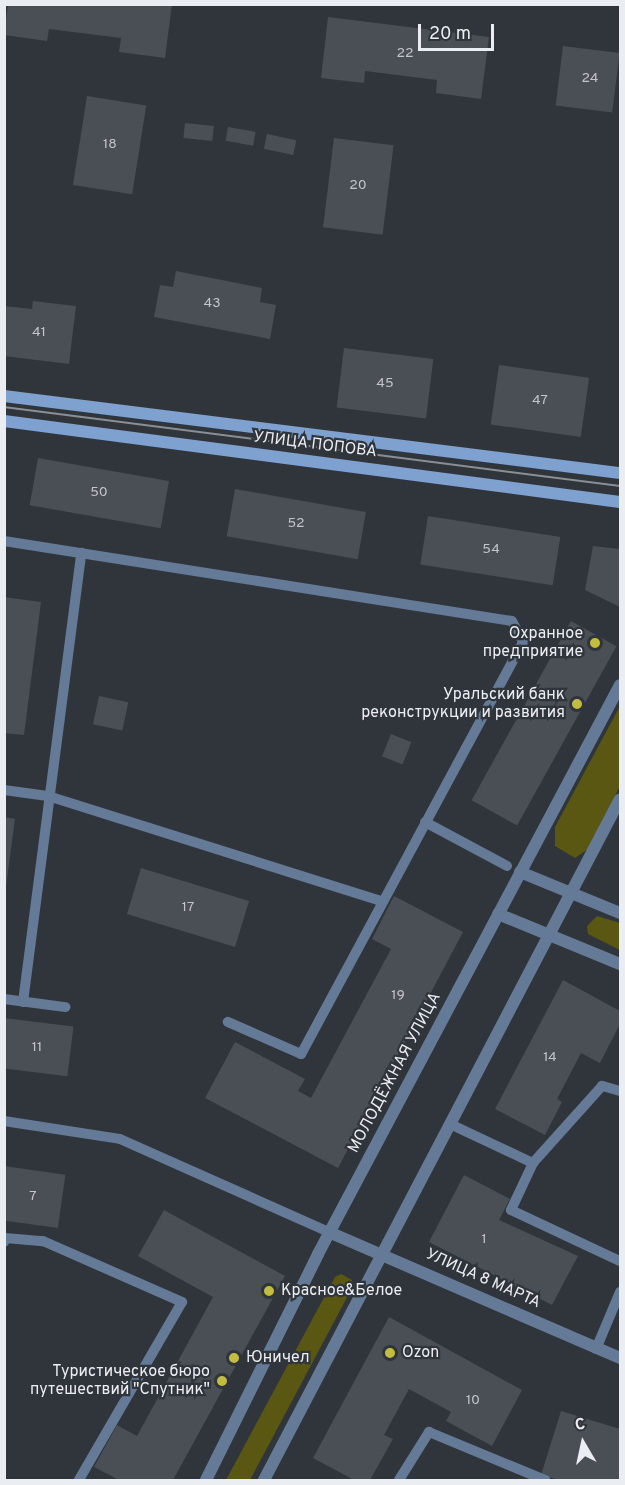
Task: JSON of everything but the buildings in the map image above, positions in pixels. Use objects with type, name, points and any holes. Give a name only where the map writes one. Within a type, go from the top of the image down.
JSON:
[{"type":"street","name":"УЛИЦА ПОПОВА","points":[[4,396],[621,473]]},
{"type":"street","name":"УЛИЦА ПОПОВА","points":[[4,421],[621,502]]},
{"type":"street","name":"МОЛОДЁЖНАЯ УЛИЦА","points":[[206,1480],[331,1233],[520,872],[621,685]]},
{"type":"street","points":[[264,1480],[382,1251],[621,799]]},
{"type":"street","points":[[520,872],[570,895],[621,913]]},
{"type":"street","points":[[498,914],[621,964]]},
{"type":"street","name":"УЛИЦА 8 МАРТА","points":[[331,1233],[382,1251],[621,1358]]},
{"type":"lane","points":[[4,541],[512,621],[523,642],[301,1054],[228,1022]]},
{"type":"lane","points":[[22,1002],[81,553]]},
{"type":"lane","points":[[4,790],[48,795],[382,901]]},
{"type":"lane","points":[[425,822],[507,866]]},
{"type":"lane","points":[[4,999],[65,1007]]},
{"type":"lane","points":[[621,1090],[602,1086],[533,1163],[512,1209],[621,1261]]},
{"type":"lane","points":[[4,1121],[120,1139],[331,1233]]},
{"type":"lane","points":[[450,1124],[533,1163]]},
{"type":"lane","points":[[4,1242],[5,1238],[43,1241],[182,1302],[79,1480]]},
{"type":"lane","points":[[597,1349],[621,1292]]},
{"type":"lane","points":[[399,1480],[429,1431],[545,1480]]},
{"type":"shaded area","points":[[620,706],[620,786],[588,849],[575,858],[555,846],[555,827]]},
{"type":"shaded area","points":[[597,916],[620,923],[620,950],[588,934],[587,926]]},
{"type":"shaded area","points":[[341,1274],[352,1280],[352,1288],[250,1480],[226,1480],[335,1277]]},
{"type":"tram line","points":[[4,407],[620,486]]},
{"type":"place","name":"Охранное предприятие","points":[[595,643]]},
{"type":"place","name":"Уральский банк реконструкции и развития","points":[[577,704]]},
{"type":"place","name":"Красное&Белое","points":[[269,1291]]},
{"type":"place","name":"Ozon","points":[[390,1353]]},
{"type":"place","name":"Юничел","points":[[234,1358]]},
{"type":"place","name":"Туристическое бюро путешествий \"Спутник\"","points":[[222,1381]]}]
